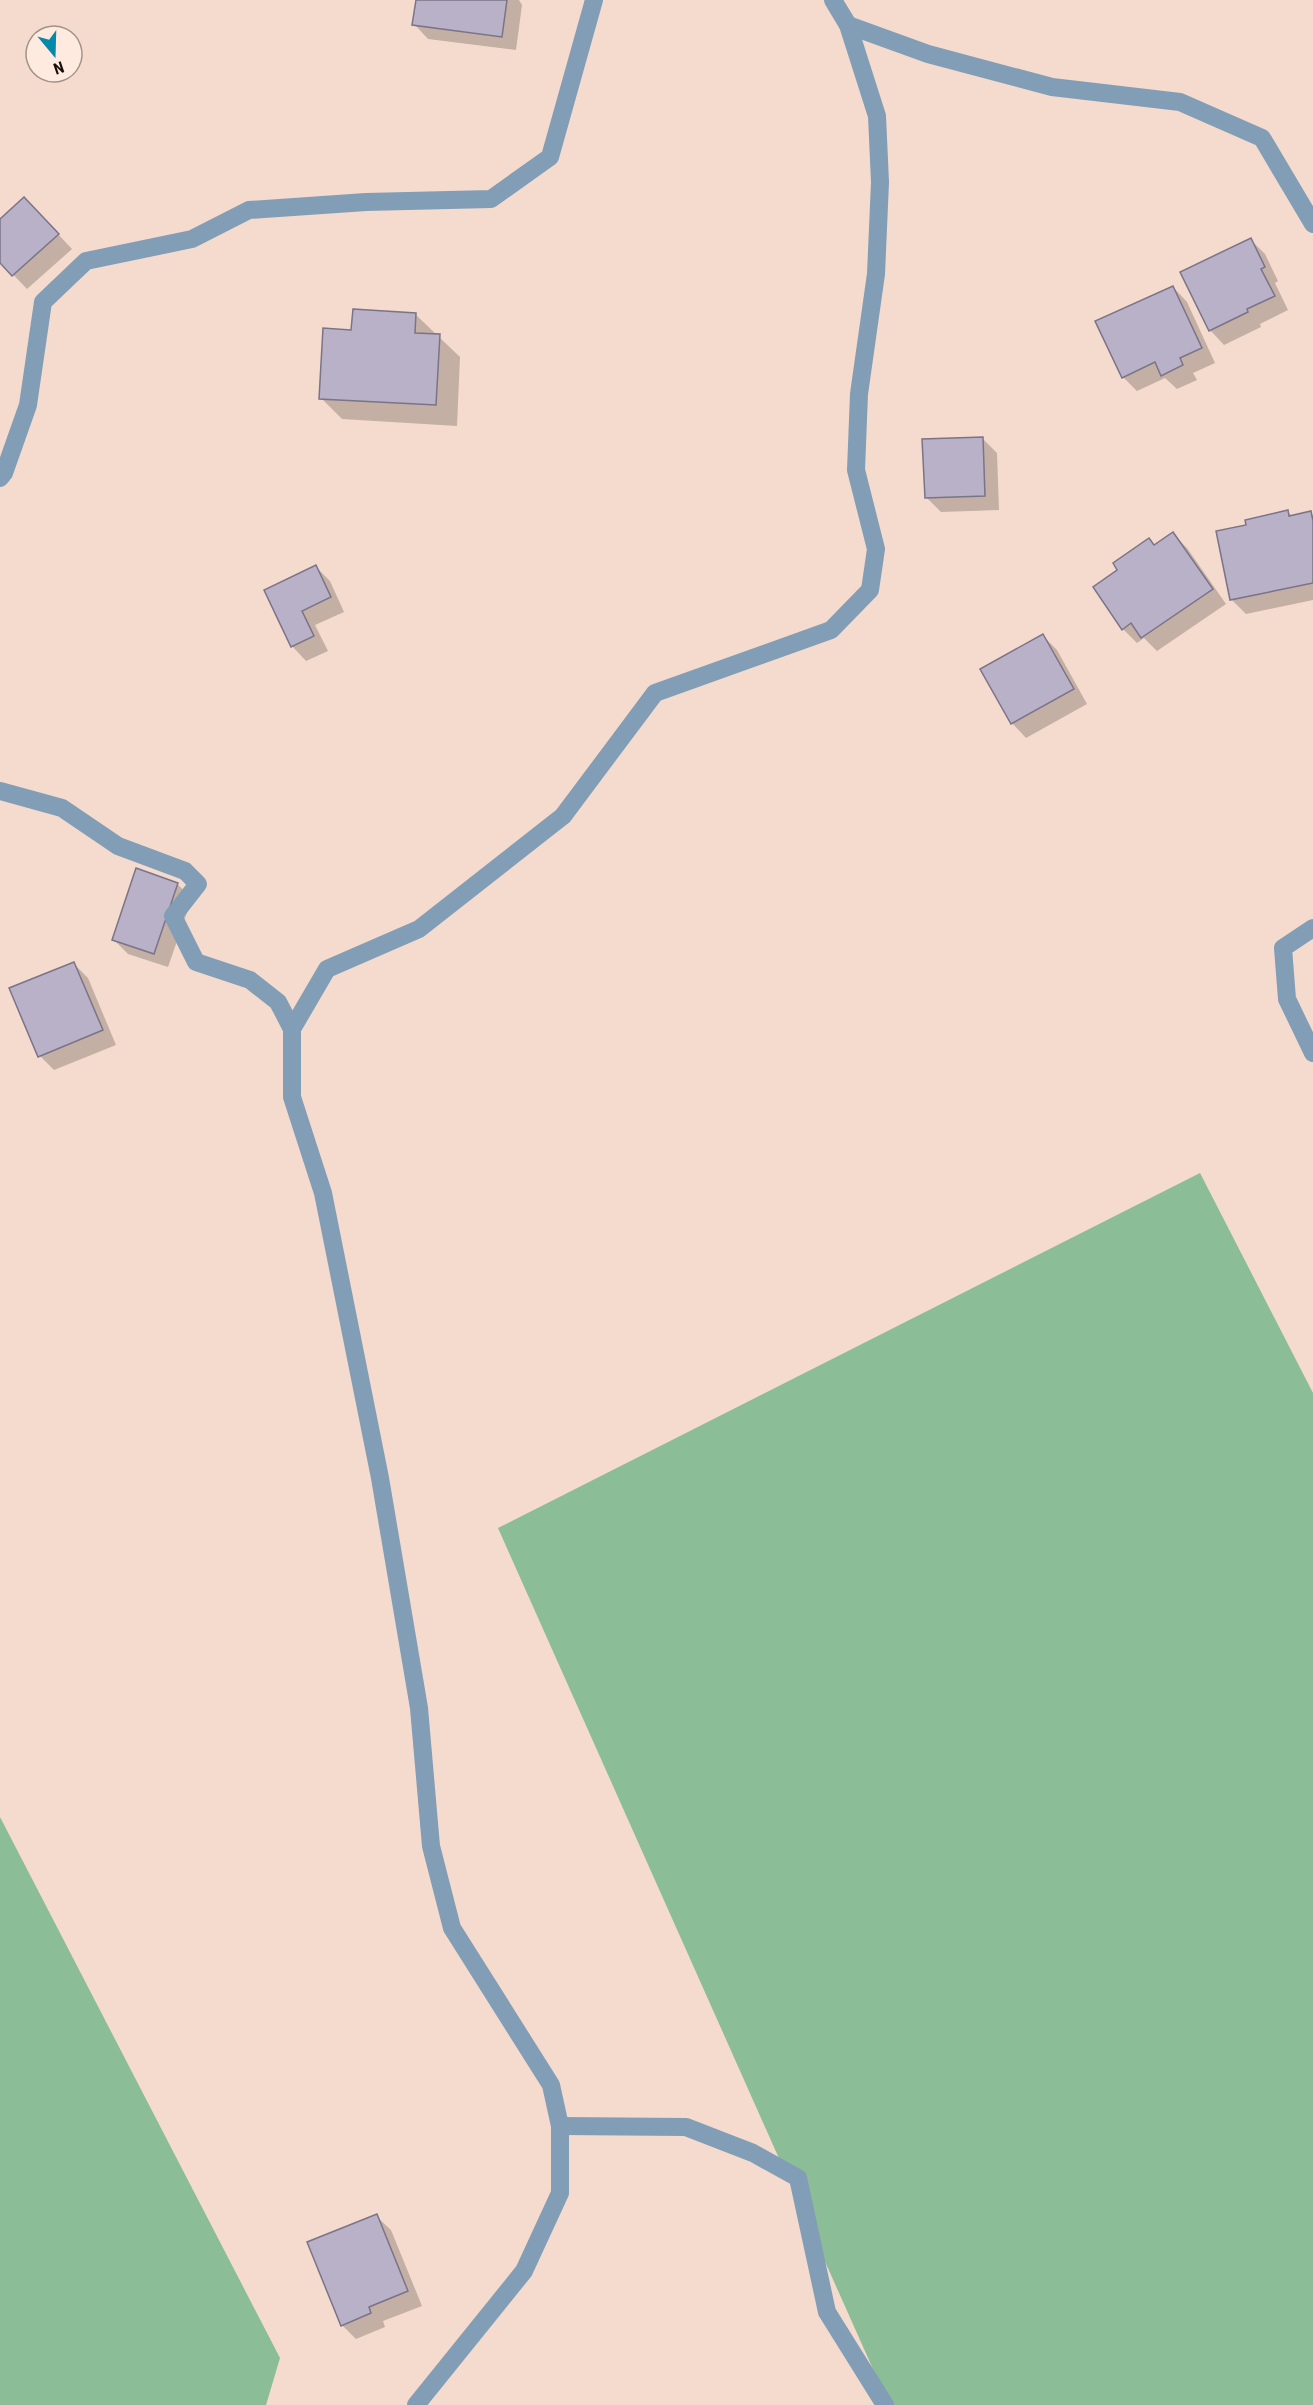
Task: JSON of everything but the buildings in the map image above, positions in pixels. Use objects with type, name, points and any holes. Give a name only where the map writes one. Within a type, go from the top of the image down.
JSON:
[{"type":"street","points":[[0,478],[28,405],[43,302],[86,261],[192,239],[249,210],[366,202],[491,198],[550,157],[594,0]]},
{"type":"street","points":[[292,1029],[327,969],[419,929],[563,816],[655,693],[831,630],[870,590],[876,549],[856,470],[859,394],[876,274],[880,182],[877,116],[848,25],[833,0]]},
{"type":"street","points":[[848,25],[928,54],[1052,87],[1180,102],[1262,138],[1313,224]]},
{"type":"street","points":[[0,791],[62,808],[118,846],[185,871],[198,884],[173,916],[196,962],[250,980],[278,1002],[292,1029],[292,1097],[323,1193],[380,1478],[419,1708],[431,1846],[452,1928],[551,2085],[560,2126],[560,2193],[524,2271],[416,2405]]},
{"type":"street","points":[[1313,928],[1283,948],[1287,999],[1313,1053]]},
{"type":"street","points":[[560,2126],[686,2127],[753,2153],[798,2178],[827,2312],[885,2405]]},
{"type":"green space","points":[[1200,1173],[1313,1393],[1313,2405],[889,2405],[498,1528]]},
{"type":"green space","points":[[0,1817],[280,2358],[266,2405],[0,2405]]}]
